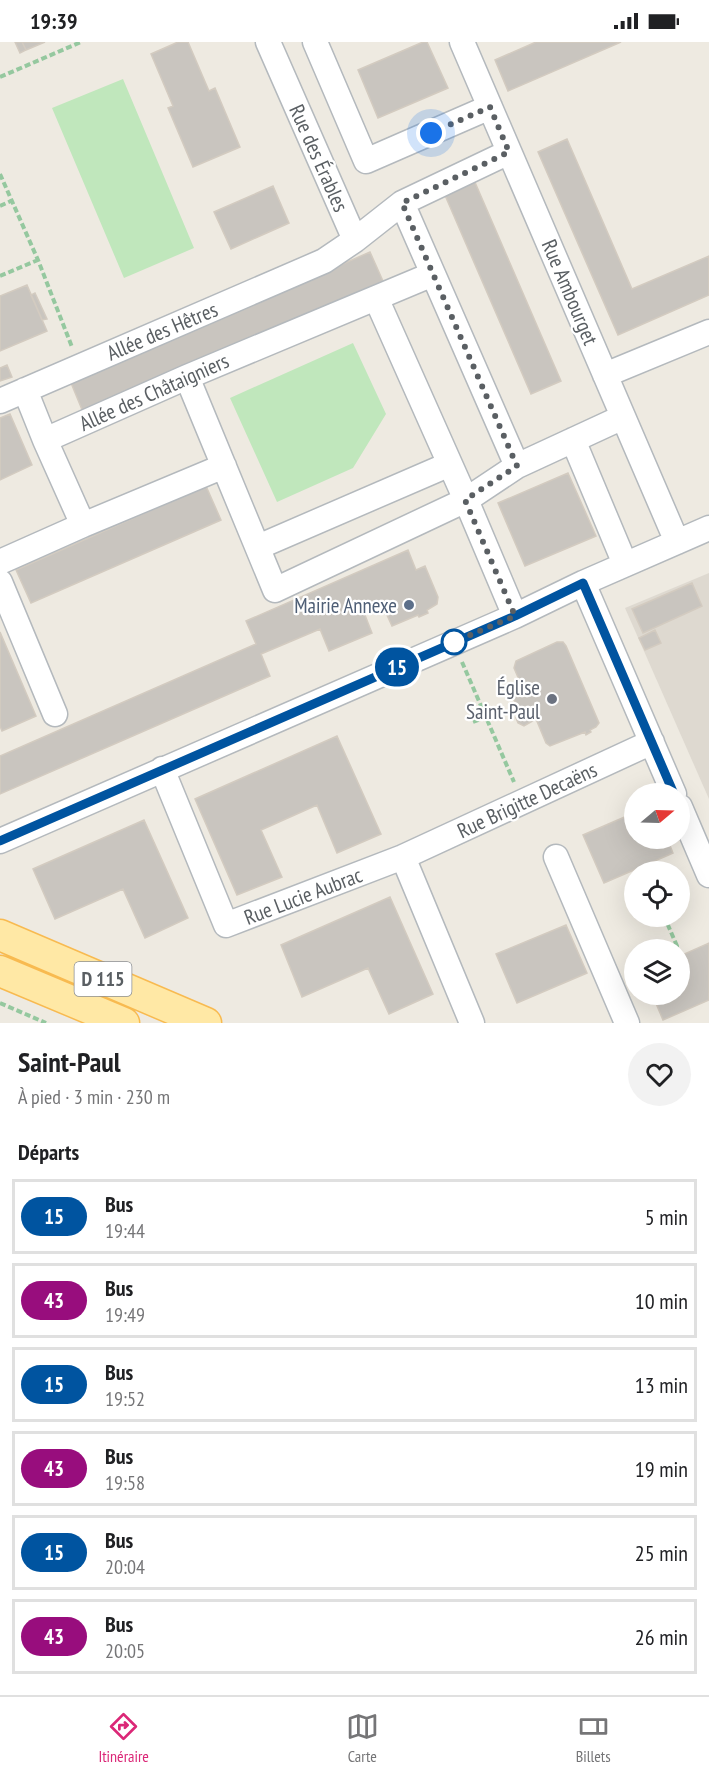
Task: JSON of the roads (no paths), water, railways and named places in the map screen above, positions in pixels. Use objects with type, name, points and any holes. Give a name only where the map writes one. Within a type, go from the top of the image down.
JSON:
[{"type":"main road","name":"D 115","points":[[0,935],[206,1023]]},
{"type":"main road","name":"D 115","points":[[0,971],[124,1023]]},
{"type":"street","name":"Rue des Érables","points":[[268,42],[355,240]]},
{"type":"street","points":[[315,42],[366,161],[490,107]]},
{"type":"street","name":"Rue Ambourget","points":[[462,42],[677,542]]},
{"type":"street","points":[[355,240],[402,203],[509,152]]},
{"type":"street","points":[[402,203],[517,466]]},
{"type":"street","name":"Allée des Hêtres","points":[[0,401],[324,261],[355,240]]},
{"type":"street","name":"Allée des Châtaigniers","points":[[45,440],[187,377],[433,274]]},
{"type":"street","points":[[376,298],[515,616]]},
{"type":"street","points":[[605,375],[709,332]]},
{"type":"street","points":[[187,377],[276,590],[465,500],[517,466],[624,417]]},
{"type":"street","points":[[25,390],[83,525]]},
{"type":"street","points":[[573,440],[625,564]]},
{"type":"street","points":[[258,547],[450,464]]},
{"type":"street","points":[[0,562],[224,466]]},
{"type":"street","points":[[0,841],[515,616],[583,583],[709,528]]},
{"type":"street","points":[[0,582],[55,714]]},
{"type":"street","points":[[583,583],[669,783]]},
{"type":"street","name":"Rue Brigitte Decaëns","points":[[403,857],[652,742]]},
{"type":"street","name":"Rue Lucie Aubrac","points":[[162,769],[226,925],[403,857]]},
{"type":"street","points":[[690,830],[709,875]]},
{"type":"street","points":[[403,857],[472,1023]]},
{"type":"street","points":[[556,857],[627,1023]]},
{"type":"place","name":"Mairie Annexe","points":[[409,605]]},
{"type":"place","name":"Église Saint-Paul","points":[[552,699]]}]
